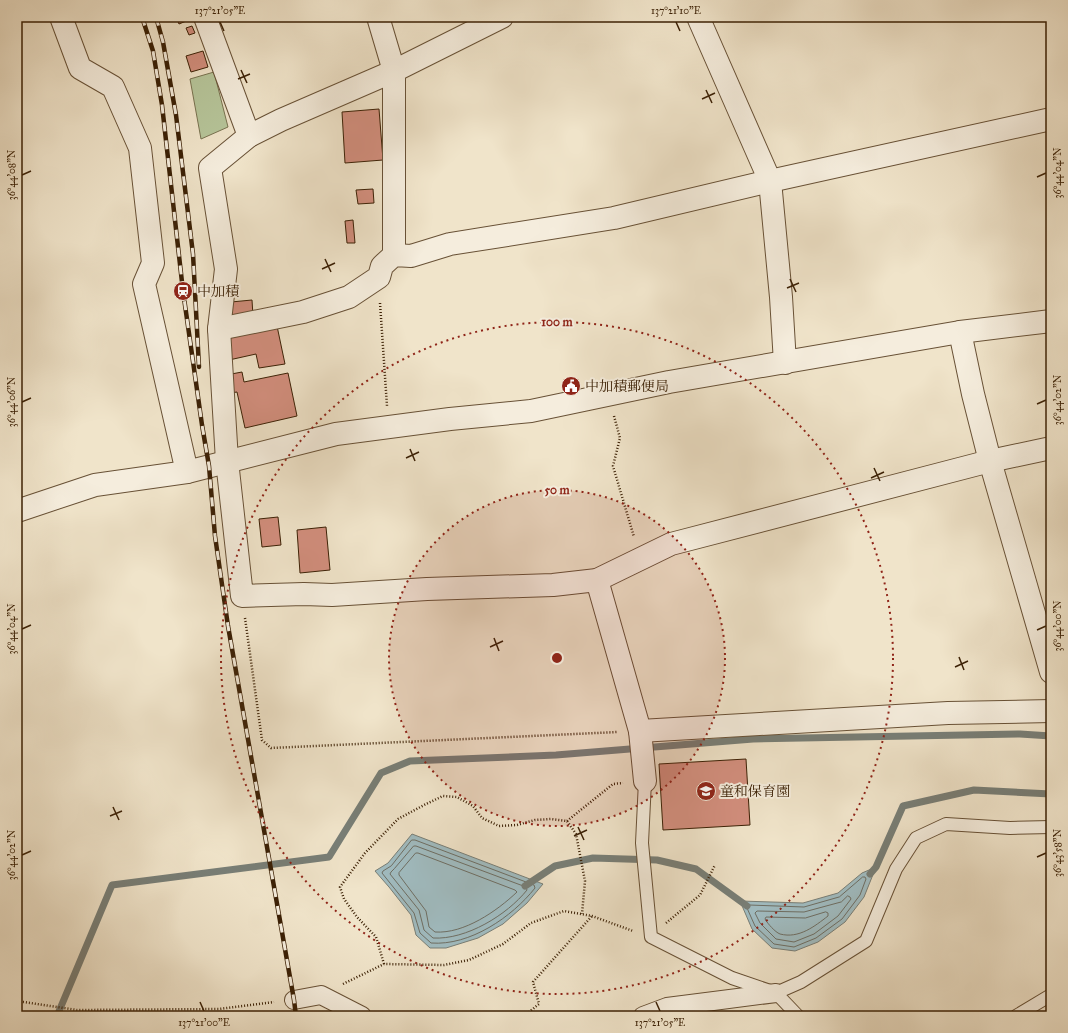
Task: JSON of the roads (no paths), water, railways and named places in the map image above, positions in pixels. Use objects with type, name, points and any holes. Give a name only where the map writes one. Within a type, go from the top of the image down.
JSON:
[{"type":"street","points":[[61,17],[80,68],[113,88],[140,148],[153,263],[144,284],[186,472]]},
{"type":"street","points":[[205,17],[249,136]]},
{"type":"street","points":[[378,17],[394,71],[394,256]]},
{"type":"street","points":[[502,17],[394,71],[281,120],[249,136],[210,168],[226,269],[218,329],[227,461],[242,596],[304,594],[332,596],[427,589],[553,585],[597,580],[671,544],[990,461],[1051,448]]},
{"type":"street","points":[[698,17],[770,181],[781,297],[785,363]]},
{"type":"street","points":[[218,329],[303,312],[350,297],[379,277],[382,266],[394,256],[411,256],[450,244],[614,218],[770,181],[1051,119]]},
{"type":"street","points":[[17,511],[95,485],[186,472],[336,434],[450,419],[531,411],[669,382],[960,332],[1051,321]]},
{"type":"street","points":[[960,332],[973,394],[990,461],[1051,672]]},
{"type":"street","points":[[597,580],[640,732],[645,781]]},
{"type":"street","points":[[640,732],[948,713],[1051,711]]},
{"type":"street","points":[[643,1016],[667,1007],[776,993]]},
{"type":"street","points":[[294,1000],[322,995],[362,1016]]},
{"type":"lane","points":[[645,781],[642,843],[651,936],[732,978],[776,993],[798,1016]]},
{"type":"lane","points":[[776,993],[801,982],[866,941],[896,869],[916,838],[946,824],[1010,828],[1051,827]]},
{"type":"lane","points":[[1016,1016],[1051,995]]},
{"type":"water","points":[[412,834],[543,884],[527,903],[503,924],[478,938],[446,948],[430,948],[416,935],[411,915],[375,871],[388,863]]},
{"type":"water","points":[[876,867],[864,897],[845,922],[818,942],[795,951],[772,948],[752,929],[740,901],[803,903],[838,893],[862,873]]},
{"type":"waterway","points":[[57,1016],[112,885],[329,857],[381,773],[410,761],[556,755],[753,739],[1020,734],[1051,736]]},
{"type":"waterway","points":[[870,874],[876,867],[903,806],[974,790],[1051,794]]},
{"type":"waterway","points":[[525,886],[555,866],[593,858],[657,860],[696,869],[747,906]]},
{"type":"railway","points":[[142,17],[153,51],[162,105],[183,291],[209,466],[215,536],[228,626],[296,1016]]},
{"type":"railway","points":[[156,17],[163,42],[176,115],[193,254],[199,367]]},
{"type":"place","name":"中加積","points":[[183,291]]},
{"type":"place","name":"中加積郵便局","points":[[571,386]]},
{"type":"place","name":"童和保育園","points":[[706,791]]}]
